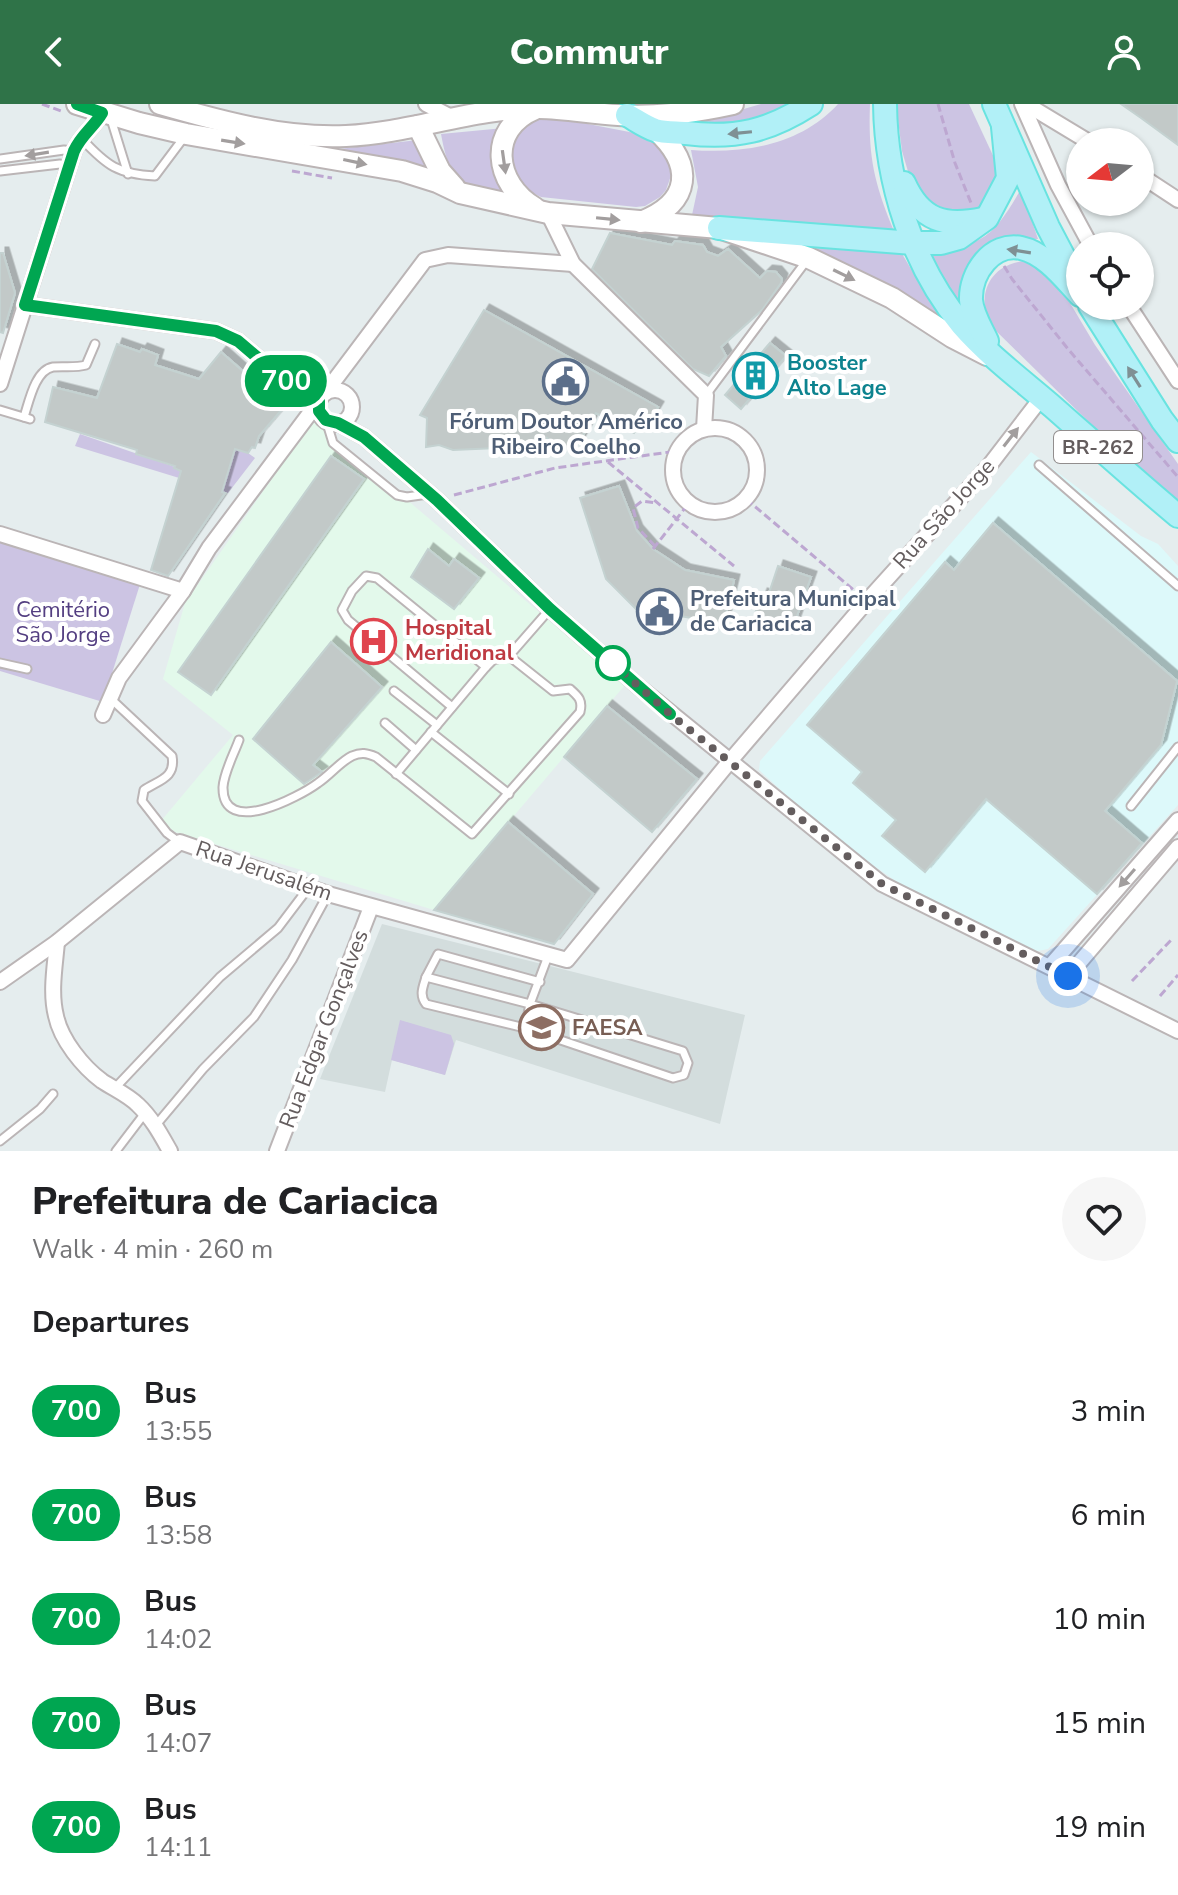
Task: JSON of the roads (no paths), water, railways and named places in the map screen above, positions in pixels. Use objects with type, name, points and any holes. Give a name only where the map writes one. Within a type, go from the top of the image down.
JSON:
[{"type":"main road","points":[[77,104],[186,134],[402,171],[460,193],[548,213],[913,243],[941,243],[959,238],[983,219],[1000,198],[1008,178],[1003,127]]},
{"type":"main road","points":[[148,104],[279,132],[346,136],[418,126],[488,111],[539,108],[627,115],[693,112],[733,104]]},
{"type":"main road","points":[[627,115],[656,130],[702,135],[752,132],[782,122],[811,104]]},
{"type":"main road","points":[[886,104],[904,185],[913,202],[925,214],[943,221],[955,223],[983,219]]},
{"type":"main road","name":"BR-262","points":[[886,104],[885,130],[891,170],[913,243],[929,279],[947,305],[964,327],[998,360],[1178,519]]},
{"type":"main road","points":[[994,104],[1066,261]]},
{"type":"main road","points":[[539,108],[525,114],[510,127],[504,136],[501,155],[503,169],[514,191],[523,201],[548,213]]},
{"type":"main road","points":[[418,126],[440,171],[460,193]]},
{"type":"main road","points":[[641,222],[672,204],[682,181],[678,156],[656,130]]},
{"type":"main road","points":[[719,228],[809,258],[892,298],[969,347],[998,360]]},
{"type":"main road","points":[[998,360],[974,314],[971,299],[979,267],[996,252],[1021,248],[1040,256],[1066,281]]},
{"type":"main road","name":"BR-262","points":[[1099,320],[1178,441]]},
{"type":"street","points":[[426,104],[453,118]]},
{"type":"street","points":[[1024,104],[1066,129]]},
{"type":"street","points":[[1024,104],[1058,185],[1083,232]]},
{"type":"street","points":[[0,384],[77,144],[109,111]]},
{"type":"street","points":[[1154,184],[1178,200]]},
{"type":"street","points":[[548,213],[573,264],[706,395],[704,429]]},
{"type":"street","points":[[103,715],[119,678],[183,591],[209,548],[425,260],[448,255],[573,264]]},
{"type":"street","points":[[25,305],[216,331],[238,341],[292,387],[322,397],[338,390],[350,401],[350,414],[332,422]]},
{"type":"street","points":[[1138,320],[1178,381]]},
{"type":"street","points":[[342,369],[344,388],[364,437]]},
{"type":"street","points":[[322,397],[319,411],[332,422],[364,437],[434,497],[550,609],[639,687],[882,884],[1178,1031]]},
{"type":"street","name":"Rua São Jorge","points":[[567,960],[730,761],[867,601],[989,466],[1042,397]]},
{"type":"street","points":[[704,429],[734,431],[753,450],[757,476],[754,488],[746,499],[723,511],[710,512],[689,503],[678,490],[674,477],[677,451],[685,440],[704,429]]},
{"type":"street","points":[[0,534],[183,591]]},
{"type":"street","points":[[1050,966],[1178,820]]},
{"type":"street","name":"Rua Jerusalém","points":[[0,982],[57,942],[180,842],[328,894],[567,960]]},
{"type":"street","points":[[1068,976],[1178,847]]},
{"type":"street","name":"Rua Edgar Gonçalves","points":[[277,1151],[371,907]]},
{"type":"street","points":[[57,942],[54,998],[59,1027],[75,1054],[98,1078],[130,1098],[156,1125],[170,1151]]},
{"type":"lane","points":[[109,111],[128,174]]},
{"type":"lane","points":[[0,159],[64,150],[77,144],[128,174],[155,176],[186,134]]},
{"type":"lane","points":[[0,171],[60,164],[69,167]]},
{"type":"lane","points":[[706,395],[809,258]]},
{"type":"lane","points":[[0,410],[27,418],[40,374],[47,368],[86,365],[95,344]]},
{"type":"lane","points":[[332,422],[333,443],[397,495],[434,497]]},
{"type":"lane","points":[[1039,465],[1178,586]]},
{"type":"lane","points":[[452,707],[348,620],[342,610],[352,591],[366,576],[377,578],[486,667]]},
{"type":"lane","points":[[396,774],[486,667],[493,660],[509,656],[550,609]]},
{"type":"lane","points":[[239,740],[223,783],[224,796],[230,806],[242,813],[287,802],[319,783],[351,756],[365,753],[376,757],[469,834],[474,833],[580,712],[582,704],[570,689],[553,691],[509,656]]},
{"type":"lane","points":[[0,663],[27,669]]},
{"type":"lane","points":[[394,691],[509,794]]},
{"type":"lane","points":[[110,698],[172,756],[174,767],[171,773],[144,790],[142,801],[172,838],[180,842]]},
{"type":"lane","points":[[385,723],[416,750]]},
{"type":"lane","points":[[1131,806],[1178,747]]},
{"type":"lane","points":[[115,1088],[220,977],[278,928],[309,887]]},
{"type":"lane","points":[[156,1125],[203,1069],[254,1017],[292,960],[328,894]]},
{"type":"lane","points":[[426,977],[530,1004],[683,1051],[688,1063],[684,1075],[673,1078],[525,1028],[426,1004],[422,993],[426,977],[434,957],[438,954],[540,982]]},
{"type":"lane","points":[[525,1028],[530,1004],[548,956]]},
{"type":"lane","points":[[0,1141],[40,1109],[53,1094]]},
{"type":"lane","points":[[116,1151],[145,1113]]},
{"type":"place","name":"Booster Alto Lage","points":[[756,376]]},
{"type":"place","name":"Fórum Doutor Américo Ribeiro Coelho","points":[[566,381]]},
{"type":"place","name":"Prefeitura Municipal de Cariacica","points":[[659,612]]},
{"type":"place","name":"Hospital Meridional","points":[[374,641]]},
{"type":"place","name":"FAESA","points":[[541,1028]]},
{"type":"park label","name":"Cemitério São Jorge","points":[[63,622]]}]
